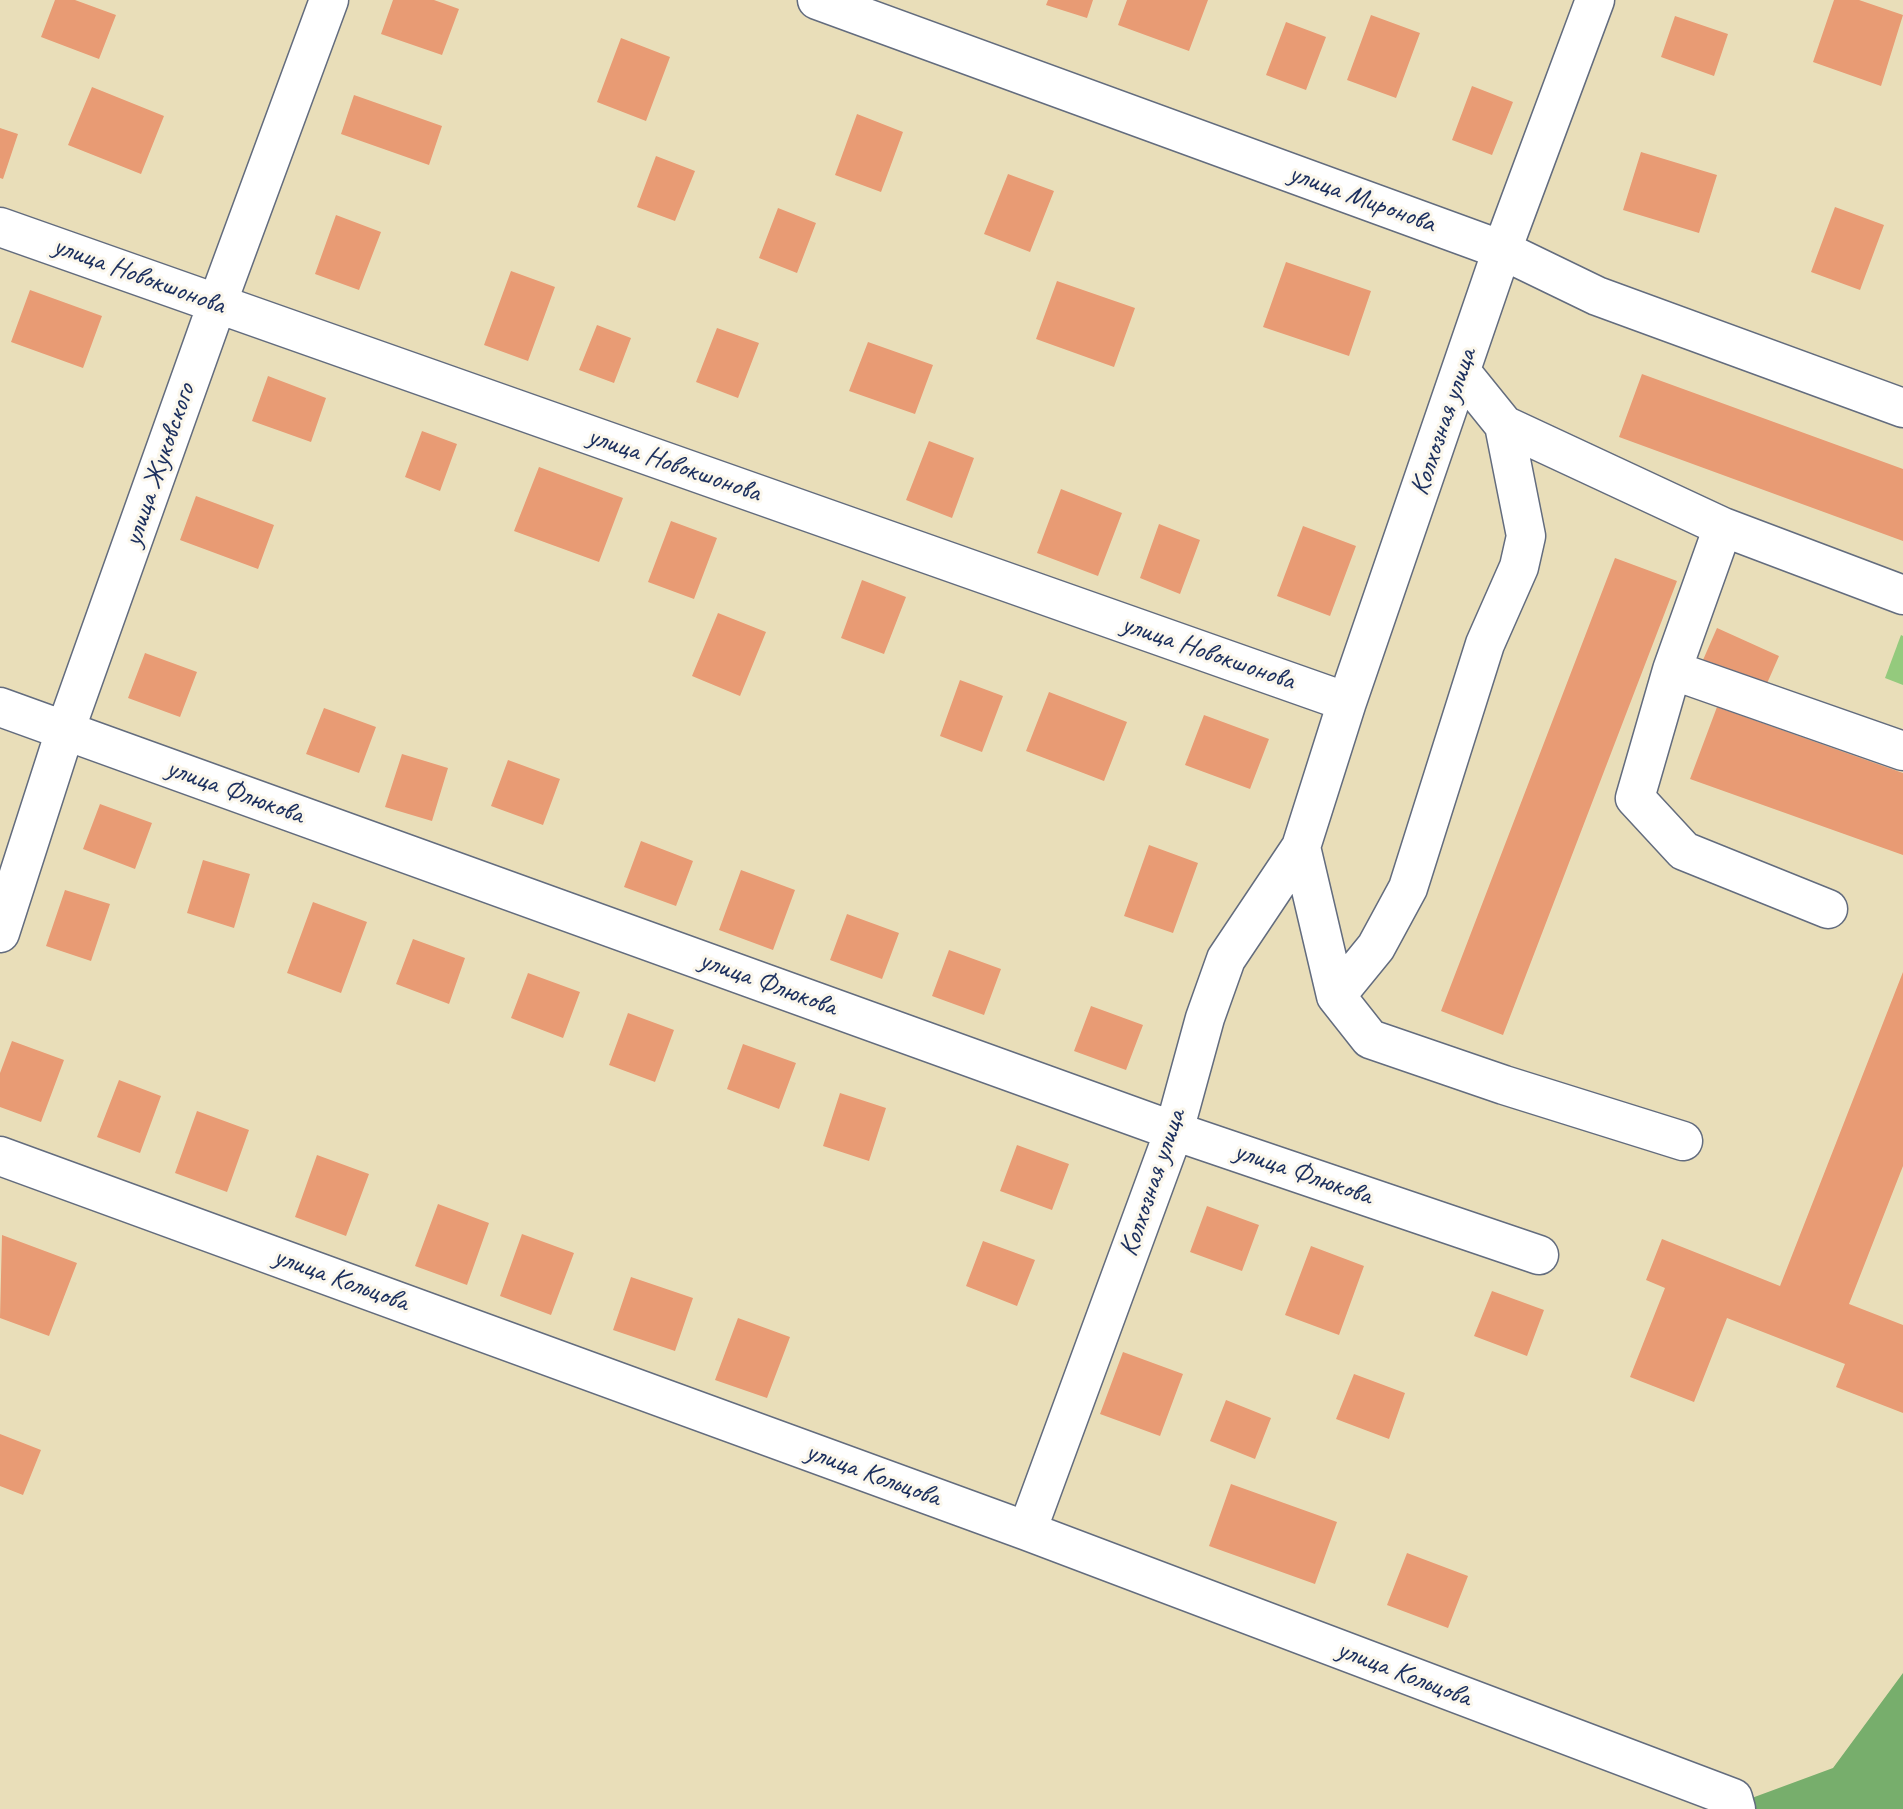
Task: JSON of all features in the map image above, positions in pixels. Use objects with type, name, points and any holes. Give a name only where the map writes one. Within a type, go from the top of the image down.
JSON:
[{"type":"street","name":"улица Жуковского","points":[[0,933],[65,731],[329,0]]},
{"type":"street","name":"улица Миронова","points":[[817,0],[1502,250],[1597,296],[1903,408]]},
{"type":"street","name":"Колхозная улица","points":[[1027,1531],[1174,1130],[1205,1018],[1226,960],[1301,846],[1347,702],[1502,250],[1595,0]]},
{"type":"street","name":"улица Новокшонова","points":[[0,226],[1347,702]]},
{"type":"street","points":[[1462,373],[1504,425],[1723,527],[1903,595]]},
{"type":"street","points":[[1336,996],[1376,947],[1408,888],[1485,644],[1519,567],[1525,543],[1524,524],[1504,425]]},
{"type":"street","points":[[1723,527],[1672,670],[1635,798],[1684,851],[1829,909]]},
{"type":"street","points":[[1672,670],[1903,751]]},
{"type":"street","name":"улица Флюкова","points":[[0,707],[1174,1130],[1539,1255]]},
{"type":"street","points":[[1301,846],[1336,996],[1370,1039],[1504,1085],[1683,1141]]},
{"type":"street","name":"улица Кольцова","points":[[0,1156],[1027,1531],[1734,1798],[1736,1809]]},
{"type":"green space","points":[[1901,635],[1903,636],[1903,685],[1885,678]]},
{"type":"green space","points":[[1903,1673],[1903,1809],[1722,1809],[1833,1768]]},
{"type":"building","points":[[55,0],[75,0],[116,15],[99,59],[41,37]]},
{"type":"building","points":[[393,0],[434,0],[459,9],[442,55],[381,34]]},
{"type":"building","points":[[1048,0],[1093,0],[1087,18],[1046,5]]},
{"type":"building","points":[[1127,0],[1208,0],[1189,51],[1118,25]]},
{"type":"building","points":[[1834,0],[1859,0],[1903,15],[1881,86],[1813,62]]},
{"type":"building","points":[[1371,15],[1420,33],[1396,98],[1347,80]]},
{"type":"building","points":[[1675,16],[1728,34],[1714,76],[1661,57]]},
{"type":"building","points":[[1286,22],[1326,37],[1306,90],[1266,75]]},
{"type":"building","points":[[621,38],[670,57],[646,121],[597,102]]},
{"type":"building","points":[[1472,86],[1513,102],[1492,155],[1452,140]]},
{"type":"building","points":[[92,87],[164,116],[141,174],[68,145]]},
{"type":"building","points":[[354,95],[442,126],[429,165],[341,134]]},
{"type":"building","points":[[857,114],[903,132],[881,192],[835,175]]},
{"type":"building","points":[[0,128],[18,134],[3,179],[0,178]]},
{"type":"building","points":[[1641,152],[1717,175],[1699,233],[1623,210]]},
{"type":"building","points":[[656,156],[695,171],[675,221],[637,207]]},
{"type":"building","points":[[1008,174],[1054,191],[1030,252],[984,234]]},
{"type":"building","points":[[1835,207],[1884,225],[1860,290],[1811,272]]},
{"type":"building","points":[[778,208],[816,223],[797,273],[759,258]]},
{"type":"building","points":[[336,215],[381,232],[359,290],[315,274]]},
{"type":"building","points":[[1286,262],[1371,291],[1349,356],[1263,327]]},
{"type":"building","points":[[511,271],[555,287],[528,361],[484,345]]},
{"type":"building","points":[[1057,281],[1135,308],[1114,367],[1036,339]]},
{"type":"building","points":[[30,290],[102,316],[83,368],[11,342]]},
{"type":"building","points":[[597,325],[631,338],[614,383],[579,370]]},
{"type":"building","points":[[717,328],[759,343],[738,398],[696,382]]},
{"type":"building","points":[[868,342],[933,365],[915,414],[849,391]]},
{"type":"building","points":[[1642,374],[1903,469],[1903,541],[1619,437]]},
{"type":"building","points":[[268,376],[326,398],[311,442],[252,421]]},
{"type":"building","points":[[422,431],[457,444],[440,491],[405,477]]},
{"type":"building","points":[[929,441],[974,458],[952,518],[906,500]]},
{"type":"building","points":[[539,467],[623,498],[599,562],[514,531]]},
{"type":"building","points":[[1061,489],[1122,513],[1098,576],[1037,553]]},
{"type":"building","points":[[196,496],[274,525],[258,569],[180,540]]},
{"type":"building","points":[[671,521],[717,538],[694,599],[648,582]]},
{"type":"building","points":[[1159,524],[1200,540],[1180,594],[1140,578]]},
{"type":"building","points":[[1303,526],[1356,546],[1330,616],[1277,596]]},
{"type":"building","points":[[1615,558],[1677,581],[1503,1035],[1441,1011]]},
{"type":"building","points":[[862,580],[906,597],[884,654],[841,638]]},
{"type":"building","points":[[718,613],[766,632],[740,696],[692,676]]},
{"type":"building","points":[[1717,628],[1779,656],[1765,688],[1703,660]]},
{"type":"building","points":[[145,653],[197,672],[180,717],[128,698]]},
{"type":"building","points":[[960,680],[1003,696],[982,752],[940,736]]},
{"type":"building","points":[[1049,692],[1127,722],[1104,781],[1026,751]]},
{"type":"building","points":[[1717,707],[1903,773],[1903,855],[1690,779]]},
{"type":"building","points":[[324,708],[376,727],[359,773],[306,754]]},
{"type":"building","points":[[1204,715],[1269,739],[1250,789],[1185,765]]},
{"type":"building","points":[[402,754],[448,768],[432,821],[385,807]]},
{"type":"building","points":[[508,760],[560,779],[543,825],[491,806]]},
{"type":"building","points":[[100,804],[152,823],[135,869],[83,849]]},
{"type":"building","points":[[641,841],[693,861],[676,906],[624,887]]},
{"type":"building","points":[[1149,845],[1198,863],[1173,933],[1124,916]]},
{"type":"building","points":[[203,860],[250,874],[234,928],[187,913]]},
{"type":"building","points":[[741,870],[795,890],[773,950],[719,930]]},
{"type":"building","points":[[65,890],[110,904],[91,961],[46,946]]},
{"type":"building","points":[[313,902],[367,922],[341,993],[287,973]]},
{"type":"building","points":[[847,914],[899,933],[882,979],[830,960]]},
{"type":"building","points":[[413,939],[465,958],[449,1004],[396,984]]},
{"type":"building","points":[[949,950],[1001,969],[984,1015],[932,996]]},
{"type":"building","points":[[1903,972],[1903,1166],[1849,1304],[1903,1325],[1903,1413],[1836,1387],[1845,1364],[1727,1318],[1694,1402],[1630,1377],[1665,1288],[1646,1280],[1662,1239],[1780,1286]]},
{"type":"building","points":[[528,973],[580,992],[563,1038],[511,1018]]},
{"type":"building","points":[[1091,1006],[1143,1025],[1126,1070],[1074,1051]]},
{"type":"building","points":[[628,1013],[674,1030],[655,1082],[609,1065]]},
{"type":"building","points":[[12,1041],[64,1060],[41,1122],[0,1107],[0,1073]]},
{"type":"building","points":[[743,1044],[796,1063],[779,1109],[727,1089]]},
{"type":"building","points":[[119,1080],[161,1096],[140,1153],[97,1137]]},
{"type":"building","points":[[840,1093],[886,1108],[869,1161],[823,1146]]},
{"type":"building","points":[[197,1111],[249,1130],[227,1192],[175,1173]]},
{"type":"building","points":[[1017,1145],[1069,1164],[1052,1210],[1000,1191]]},
{"type":"building","points":[[317,1155],[369,1174],[346,1236],[295,1217]]},
{"type":"building","points":[[438,1204],[489,1223],[467,1285],[415,1266]]},
{"type":"building","points":[[1207,1206],[1259,1225],[1242,1271],[1190,1252]]},
{"type":"building","points":[[522,1234],[574,1253],[551,1315],[500,1296]]},
{"type":"building","points":[[2,1235],[77,1263],[49,1336],[0,1318]]},
{"type":"building","points":[[983,1241],[1035,1260],[1017,1306],[966,1286]]},
{"type":"building","points":[[1311,1246],[1364,1266],[1339,1335],[1285,1315]]},
{"type":"building","points":[[631,1277],[693,1298],[675,1351],[613,1330]]},
{"type":"building","points":[[1492,1291],[1544,1310],[1527,1356],[1474,1336]]},
{"type":"building","points":[[738,1318],[790,1337],[767,1398],[715,1380]]},
{"type":"building","points":[[1123,1352],[1183,1374],[1160,1436],[1100,1414]]},
{"type":"building","points":[[1354,1374],[1405,1393],[1389,1439],[1336,1419]]},
{"type":"building","points":[[1226,1400],[1271,1418],[1255,1459],[1210,1441]]},
{"type":"building","points":[[0,1434],[41,1450],[23,1495],[0,1486]]},
{"type":"building","points":[[1231,1484],[1337,1522],[1315,1584],[1209,1546]]},
{"type":"building","points":[[1407,1553],[1468,1576],[1448,1628],[1387,1605]]}]
